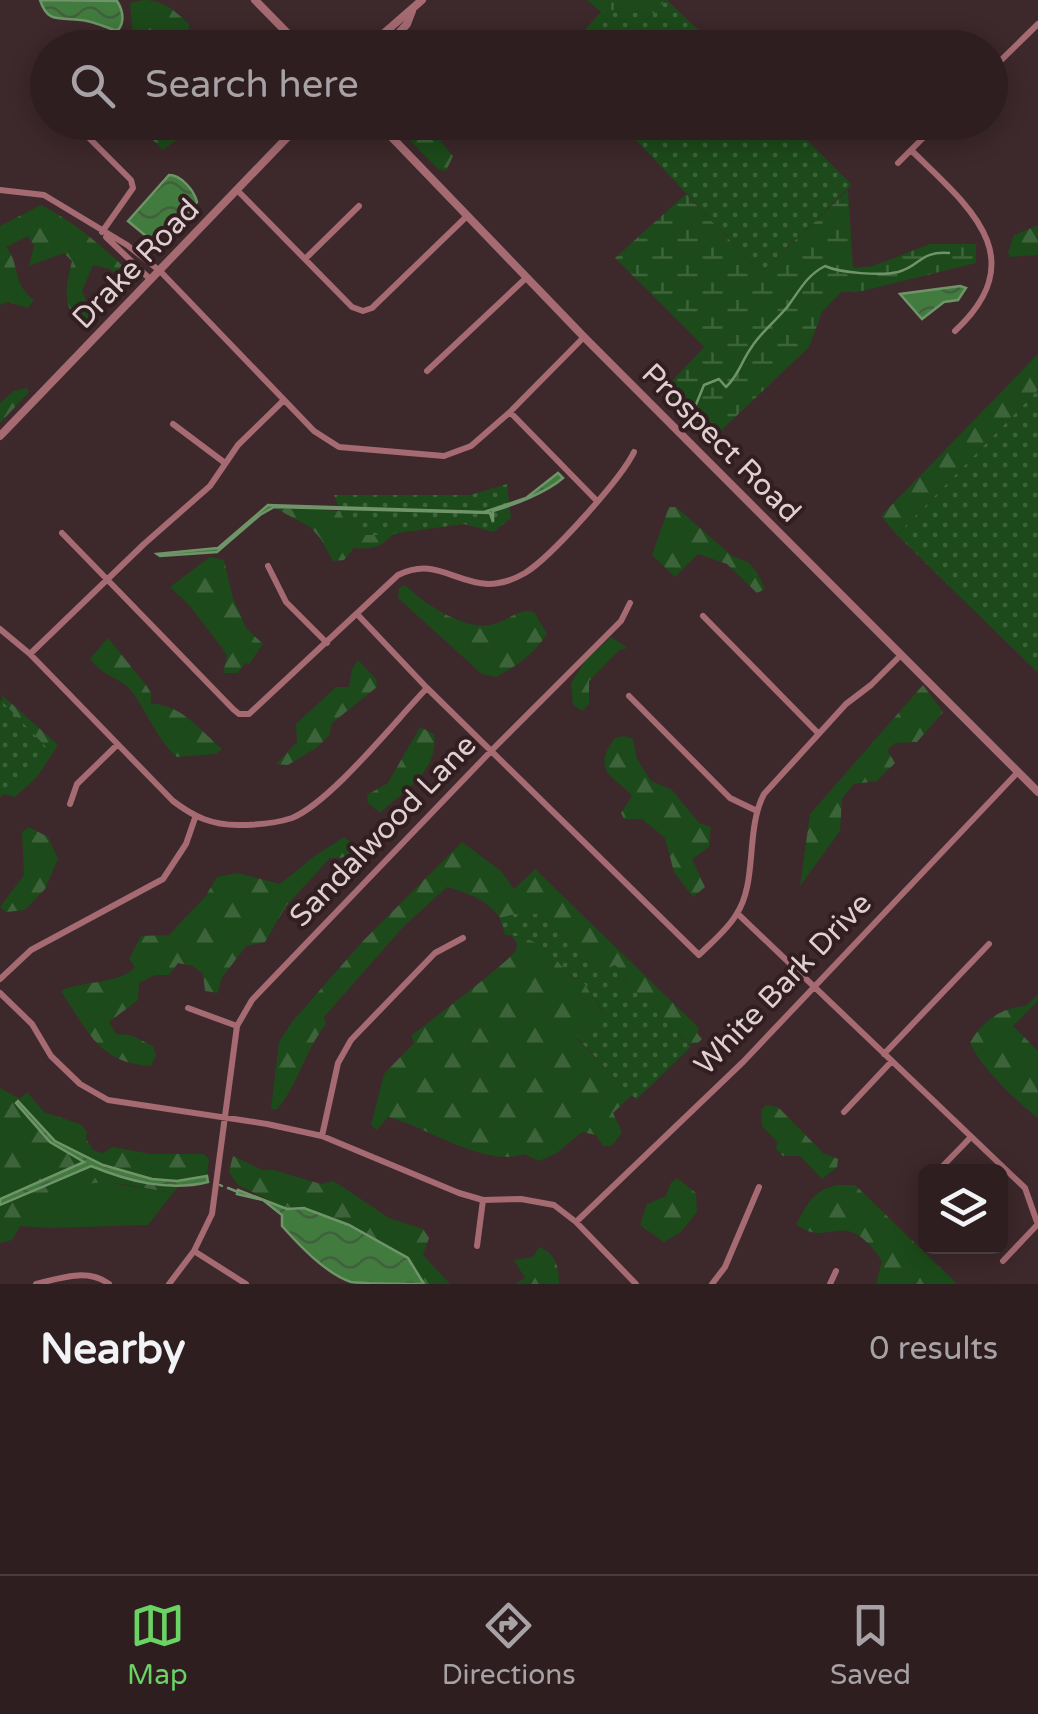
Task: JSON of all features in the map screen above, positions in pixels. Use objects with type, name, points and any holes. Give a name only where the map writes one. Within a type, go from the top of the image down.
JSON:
[{"type":"street","points":[[255,0],[284,30]]},
{"type":"street","points":[[386,30],[422,0]]},
{"type":"street","points":[[400,30],[412,10]]},
{"type":"street","points":[[1008,53],[1038,24]]},
{"type":"street","points":[[91,140],[131,180],[132,188],[102,232]]},
{"type":"street","name":"Drake Road","points":[[0,436],[285,140]]},
{"type":"street","name":"Prospect Road","points":[[393,140],[1038,792]]},
{"type":"street","points":[[898,163],[921,140]]},
{"type":"street","points":[[911,150],[973,212],[987,239],[990,264],[986,290],[972,314],[955,331]]},
{"type":"street","points":[[0,190],[44,195],[127,245],[160,271],[314,431],[339,447],[444,456],[472,446],[584,337]]},
{"type":"street","points":[[238,191],[352,307],[363,311],[372,308],[466,217]]},
{"type":"street","points":[[305,259],[359,206]]},
{"type":"street","points":[[102,232],[151,280]]},
{"type":"street","points":[[427,371],[526,278]]},
{"type":"street","points":[[30,654],[210,486],[238,445],[284,400]]},
{"type":"street","points":[[510,412],[597,502]]},
{"type":"street","points":[[173,424],[225,463]]},
{"type":"street","points":[[62,533],[239,714],[249,714],[398,575],[412,568],[432,567],[485,584],[510,580],[529,570],[597,502],[626,468],[634,452]]},
{"type":"street","points":[[268,566],[286,602],[327,642]]},
{"type":"street","name":"Sandalwood Lane","points":[[169,1284],[194,1250],[212,1214],[237,1026],[252,1000],[621,620],[630,602]]},
{"type":"street","points":[[358,614],[427,688],[699,956],[738,914],[745,892],[755,810],[776,778],[900,656]]},
{"type":"street","points":[[703,616],[818,733]]},
{"type":"street","points":[[0,629],[30,654],[174,802],[195,818],[226,825],[261,826],[295,817],[329,792],[427,688]]},
{"type":"street","points":[[629,696],[730,798],[755,810]]},
{"type":"street","points":[[70,804],[77,784],[117,745]]},
{"type":"street","name":"White Bark Drive","points":[[576,1222],[744,1062],[1018,772]]},
{"type":"street","points":[[0,980],[31,950],[162,879],[186,844],[195,818]]},
{"type":"street","points":[[738,914],[1025,1188],[1038,1224],[1004,1261]]},
{"type":"street","points":[[322,1136],[338,1063],[351,1040],[436,952],[463,938]]},
{"type":"street","points":[[884,1054],[989,944]]},
{"type":"street","points":[[0,993],[32,1024],[52,1056],[93,1093],[108,1100],[322,1136],[459,1194],[554,1206],[576,1222],[636,1284]]},
{"type":"street","points":[[188,1008],[237,1026]]},
{"type":"street","points":[[844,1112],[891,1062]]},
{"type":"street","points":[[946,1164],[970,1138]]},
{"type":"street","points":[[712,1284],[724,1267],[759,1188]]},
{"type":"street","points":[[477,1246],[483,1200]]},
{"type":"street","points":[[194,1250],[246,1284]]},
{"type":"street","points":[[830,1284],[836,1270]]},
{"type":"street","points":[[36,1284],[84,1276],[101,1278],[109,1284]]},
{"type":"green space","points":[[151,0],[163,4],[189,24],[189,30],[132,30],[130,3]]},
{"type":"green space","points":[[587,0],[667,0],[646,20],[633,7],[601,12]]},
{"type":"green space","points":[[667,0],[698,30],[585,30],[601,12],[633,7],[646,20]]},
{"type":"green space","points":[[153,140],[176,140],[163,150]]},
{"type":"green space","points":[[410,140],[441,140],[453,156],[446,171],[438,169]]},
{"type":"green space","points":[[636,140],[807,140],[852,185],[761,273]]},
{"type":"green space","points":[[848,190],[853,268],[873,266],[930,244],[976,244],[976,263],[862,291],[841,292],[822,312],[809,347],[708,443],[660,394],[704,347],[615,258],[686,194],[761,273]]},
{"type":"green space","points":[[41,205],[87,234],[127,270],[123,282],[110,269],[93,265],[82,291],[97,318],[89,328],[69,307],[72,261],[64,253],[29,266],[34,246],[28,236],[6,247],[22,287],[34,300],[28,308],[8,302],[0,305],[0,226]]},
{"type":"green space","points":[[1038,225],[1038,255],[1010,257],[1014,235]]},
{"type":"green space","points":[[1038,354],[1038,390],[897,535],[881,516]]},
{"type":"green space","points":[[27,388],[29,392],[0,423],[0,403],[14,391]]},
{"type":"green space","points":[[1038,390],[1038,673],[897,535]]},
{"type":"green space","points":[[507,484],[511,518],[494,532],[464,524],[359,535],[342,516],[334,495],[470,495]]},
{"type":"green space","points":[[669,507],[676,507],[732,556],[748,562],[765,589],[757,593],[727,564],[698,554],[675,577],[652,555]]},
{"type":"green space","points":[[275,508],[340,511],[405,525],[378,546],[354,548],[344,560],[333,561],[310,527]]},
{"type":"green space","points":[[210,557],[224,560],[232,595],[246,628],[263,644],[238,673],[223,673],[227,656],[223,649],[170,587]]},
{"type":"green space","points":[[405,585],[433,607],[467,623],[490,625],[523,612],[534,612],[547,634],[531,654],[511,668],[496,677],[482,674],[398,598],[399,588]]},
{"type":"green space","points":[[611,637],[628,648],[619,650],[589,681],[589,704],[582,711],[573,705],[571,683],[585,661]]},
{"type":"green space","points":[[108,638],[146,685],[151,704],[181,713],[222,749],[216,754],[177,757],[129,688],[90,659]]},
{"type":"green space","points":[[358,660],[376,679],[377,687],[332,723],[329,736],[316,748],[288,765],[276,764],[297,742],[296,724],[336,687],[349,687]]},
{"type":"green space","points":[[923,685],[943,712],[917,742],[895,743],[887,750],[895,763],[877,781],[854,784],[842,798],[840,831],[800,886],[810,814]]},
{"type":"green space","points":[[2,695],[58,745],[37,777],[15,797],[0,793]]},
{"type":"green space","points":[[0,699],[49,750],[1,797],[0,796]]},
{"type":"green space","points":[[420,727],[434,734],[431,759],[418,779],[380,813],[368,803],[367,795],[388,783]]},
{"type":"green space","points":[[615,738],[633,739],[637,759],[651,781],[672,790],[699,823],[711,827],[709,847],[692,859],[705,887],[693,897],[674,872],[665,838],[642,819],[624,819],[621,813],[632,796],[608,773],[605,759]]},
{"type":"green space","points":[[29,827],[48,837],[58,859],[45,889],[25,910],[6,912],[0,907],[24,875],[22,832]]},
{"type":"green space","points":[[344,837],[362,851],[330,858],[286,906],[265,942],[246,946],[221,979],[218,993],[205,991],[203,974],[193,966],[178,963],[169,975],[155,975],[139,983],[138,1000],[109,1022],[116,1034],[131,1035],[153,1046],[156,1055],[151,1066],[109,1054],[83,1025],[61,991],[128,973],[135,967],[129,959],[141,936],[169,935],[205,897],[217,877],[237,873],[280,884]]},
{"type":"green space","points":[[462,842],[501,871],[514,889],[535,869],[699,1028],[697,1033],[702,1039],[689,1044],[631,987],[626,991],[621,985],[627,976],[603,970],[539,914],[500,918],[483,902],[447,887],[404,926],[324,1017],[326,1024],[291,1089],[277,1109],[271,1109],[279,1042],[292,1022],[363,941]]},
{"type":"green space","points":[[539,914],[603,970],[615,965],[627,975],[621,985],[626,990],[631,986],[691,1047],[636,1100],[576,1037],[604,1013],[582,980],[575,980],[547,950],[530,940],[505,935],[500,918]]},
{"type":"green space","points":[[511,936],[533,941],[574,980],[582,980],[604,1014],[576,1038],[632,1095],[613,1113],[622,1132],[612,1146],[603,1146],[596,1135],[582,1132],[557,1153],[539,1161],[524,1154],[492,1156],[474,1151],[388,1117],[377,1130],[371,1125],[384,1074],[414,1043],[411,1036],[511,956],[517,945]]},
{"type":"green space","points":[[1038,994],[1038,1001],[1013,1026],[1038,1051],[1038,1118],[991,1074],[970,1043],[993,1017],[1026,1006]]},
{"type":"green space","points":[[0,1088],[20,1099],[27,1092],[44,1112],[80,1124],[87,1131],[86,1139],[93,1150],[103,1153],[113,1147],[151,1154],[204,1154],[209,1159],[207,1176],[177,1181],[152,1179],[103,1165],[55,1141],[18,1101],[50,1142],[85,1162],[0,1199]]},
{"type":"green space","points":[[766,1105],[778,1107],[823,1153],[838,1159],[837,1167],[822,1179],[800,1156],[783,1156],[776,1149],[777,1142],[762,1126],[761,1110]]},
{"type":"green space","points":[[233,1156],[262,1170],[321,1184],[332,1181],[389,1218],[423,1229],[429,1238],[423,1255],[450,1284],[424,1284],[397,1254],[366,1234],[332,1219],[293,1207],[287,1209],[238,1185],[229,1172]]},
{"type":"green space","points":[[91,1166],[144,1183],[178,1187],[173,1193],[102,1183],[71,1188],[37,1208],[50,1228],[20,1226],[12,1240],[0,1243],[0,1205]]},
{"type":"green space","points":[[677,1178],[696,1193],[697,1212],[681,1232],[664,1242],[640,1225],[647,1204],[666,1196]]},
{"type":"green space","points":[[92,1180],[173,1193],[148,1225],[50,1228],[36,1208],[56,1192]]},
{"type":"green space","points":[[855,1185],[918,1246],[918,1254],[926,1254],[957,1284],[876,1284],[882,1261],[857,1235],[847,1231],[818,1233],[796,1224],[816,1195],[829,1188]]},
{"type":"green space","points":[[539,1247],[555,1261],[559,1284],[515,1284],[525,1278],[514,1260],[533,1257]]},
{"type":"water","points":[[40,0],[117,1],[122,23],[114,30],[85,21],[55,18]]},
{"type":"water","points":[[169,175],[186,184],[197,202],[152,241],[128,221]]},
{"type":"water","points":[[966,288],[958,300],[944,302],[922,319],[900,294]]},
{"type":"water","points":[[558,473],[563,478],[548,488],[520,502],[493,511],[493,522],[490,513],[274,507],[217,552],[157,554],[218,548],[268,505],[484,512],[526,498]]},
{"type":"water","points":[[18,1101],[55,1141],[103,1165],[152,1179],[177,1181],[207,1176],[208,1182],[178,1186],[148,1183],[91,1166],[0,1205],[0,1199],[84,1162],[50,1142]]},
{"type":"water","points":[[238,1190],[287,1209],[304,1208],[349,1225],[408,1258],[424,1284],[359,1283],[341,1278],[322,1266],[282,1226],[282,1215],[263,1200],[237,1194]]},
{"type":"waterway","points":[[690,419],[704,385],[719,379],[726,387],[755,342],[818,270],[825,266],[850,272],[891,273],[932,254],[949,253]]},
{"type":"waterway","points":[[228,1188],[238,1192]]}]
